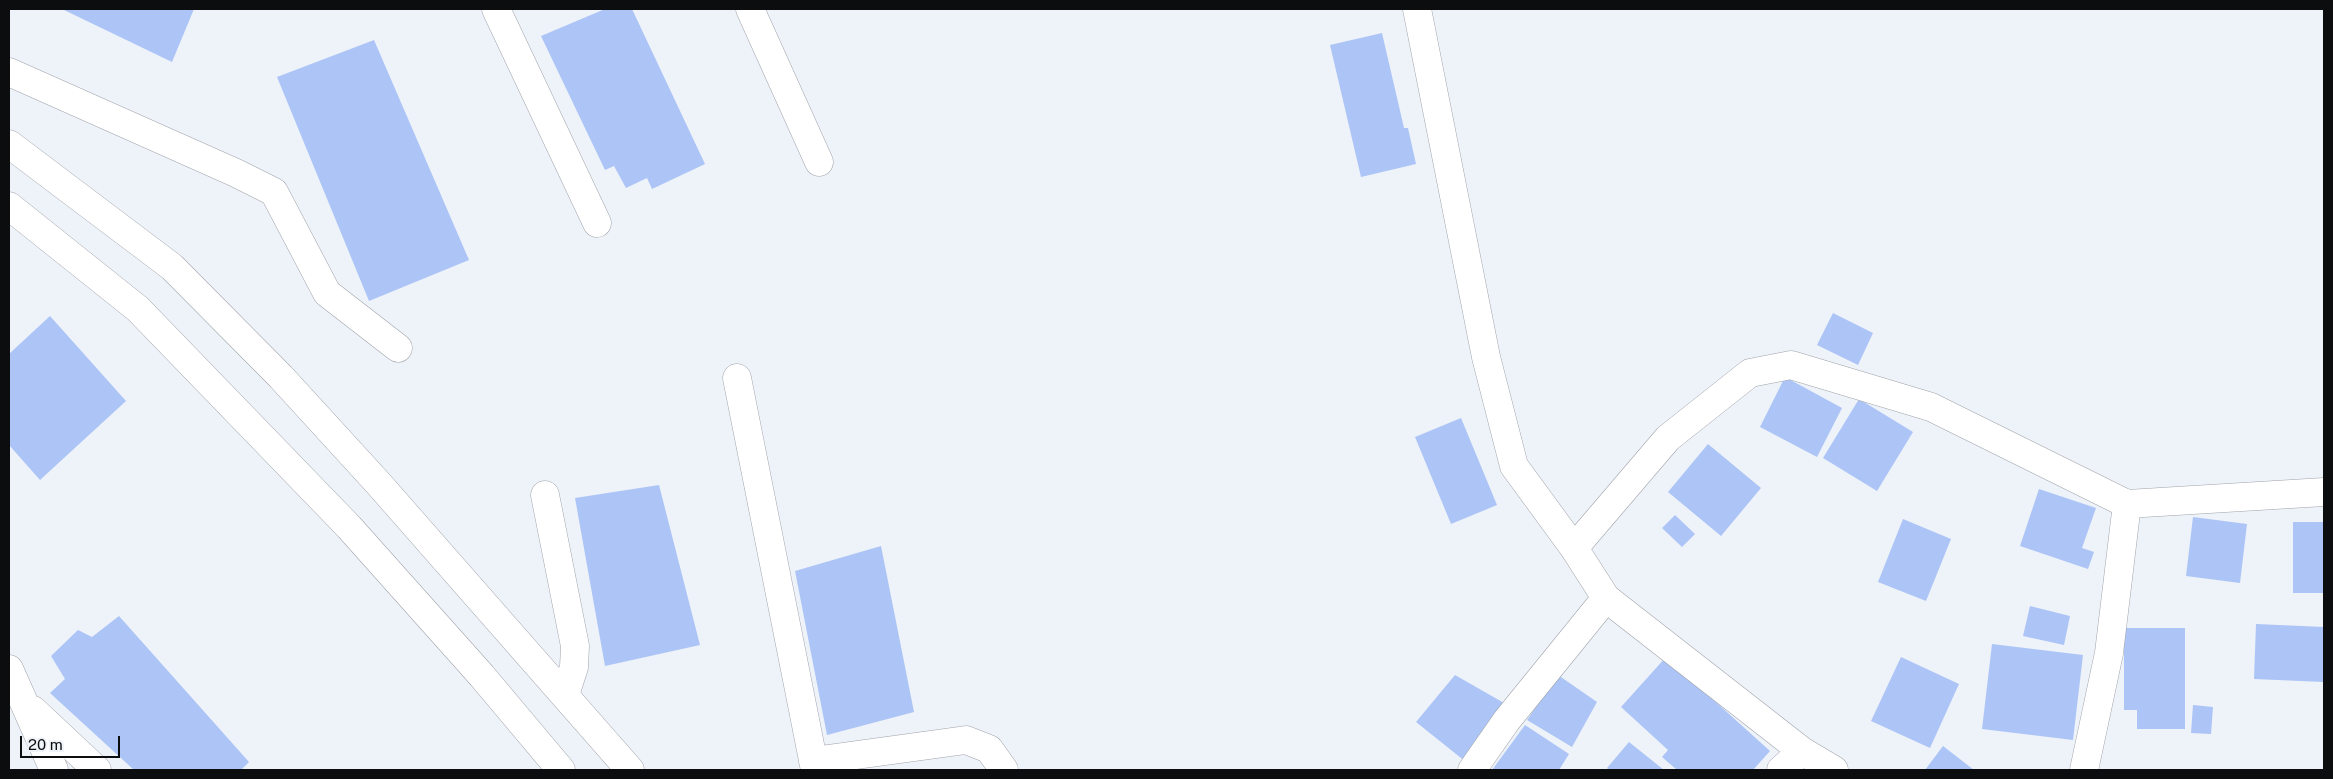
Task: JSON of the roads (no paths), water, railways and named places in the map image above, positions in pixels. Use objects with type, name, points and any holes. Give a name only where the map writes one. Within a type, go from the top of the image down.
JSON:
[{"type":"street","points":[[496,9],[597,223]]},
{"type":"street","points":[[750,9],[819,162]]},
{"type":"street","points":[[1417,9],[1486,357],[1514,466],[1574,548],[1606,598],[1802,751],[1834,770]]},
{"type":"street","points":[[9,72],[236,173],[274,192],[327,293],[398,348]]},
{"type":"street","points":[[9,144],[172,267],[287,384],[630,770]]},
{"type":"street","points":[[9,206],[144,316],[349,527],[482,676],[561,770]]},
{"type":"street","points":[[1574,548],[1668,438],[1750,373],[1790,365],[1931,407],[2127,504],[2324,492]]},
{"type":"street","points":[[737,378],[814,765],[966,740],[989,749],[1004,770]]},
{"type":"street","points":[[545,495],[575,646],[574,667],[565,695]]},
{"type":"street","points":[[2084,770],[2109,653],[2127,504]]},
{"type":"street","points":[[1472,770],[1507,720],[1606,598]]},
{"type":"street","points":[[9,669],[54,770]]},
{"type":"street","points":[[23,700],[97,770]]},
{"type":"street","points":[[1781,770],[1802,751]]}]
